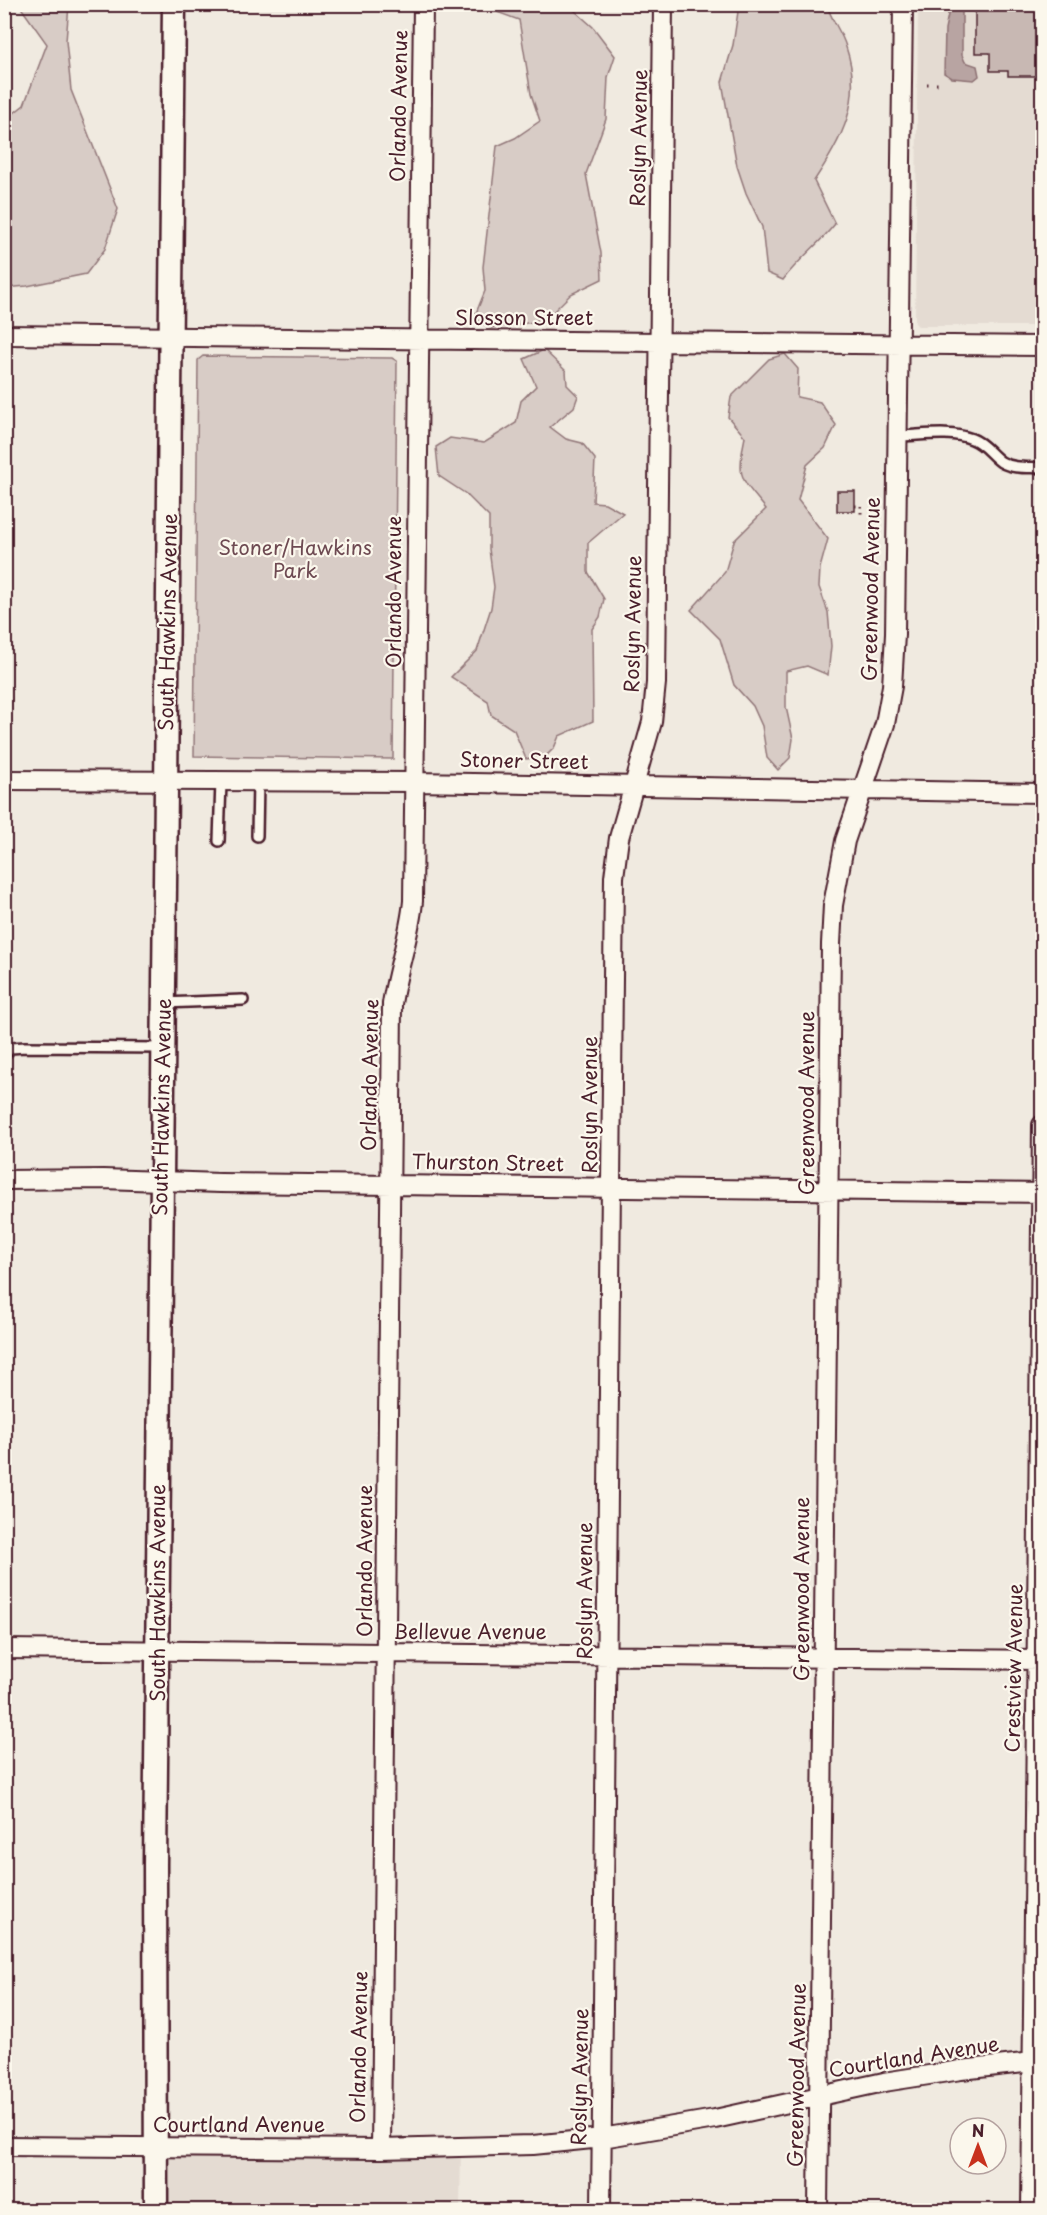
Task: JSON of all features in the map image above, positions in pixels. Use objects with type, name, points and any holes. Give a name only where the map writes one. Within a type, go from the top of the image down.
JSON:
[{"type":"street","name":"South Hawkins Avenue","points":[[156,2211],[157,1651],[174,4]]},
{"type":"street","name":"Orlando Avenue","points":[[381,2149],[392,1004],[396,978],[411,927],[413,901],[423,4]]},
{"type":"street","name":"Roslyn Avenue","points":[[601,2211],[614,877],[619,838],[652,722],[656,683],[663,4]]},
{"type":"street","name":"Greenwood Avenue","points":[[818,2211],[826,1255],[830,1190],[833,905],[845,841],[885,724],[892,686],[895,634],[903,4]]},
{"type":"street","name":"Slosson Street","points":[[4,335],[1042,346]]},
{"type":"street","name":"Stoner Street","points":[[4,780],[414,782],[864,788],[1042,793]]},
{"type":"street","name":"Crestview Avenue","points":[[1031,2211],[1038,2061],[1042,1125]]},
{"type":"street","name":"Thurston Street","points":[[4,1180],[1042,1193]]},
{"type":"street","name":"Bellevue Avenue","points":[[4,1649],[1039,1660]]},
{"type":"street","name":"Courtland Avenue","points":[[4,2146],[481,2148],[602,2138],[715,2119],[884,2082],[1038,2061]]},
{"type":"lane","points":[[897,436],[957,435],[973,439],[990,450],[1001,461],[1013,467],[1042,468]]},
{"type":"lane","points":[[219,841],[221,781]]},
{"type":"lane","points":[[257,836],[258,781]]},
{"type":"lane","points":[[163,1003],[243,1000]]},
{"type":"lane","points":[[4,1055],[11,1048],[25,1047],[163,1048]]},
{"type":"path","points":[[855,506],[861,506],[861,517]]},
{"type":"shaded area","points":[[918,5],[1042,5],[1042,326],[918,326],[915,323]]},
{"type":"shaded area","points":[[950,5],[962,5],[962,55],[965,62],[977,66],[979,76],[974,80],[952,78],[944,73],[945,29]]},
{"type":"shaded area","points":[[155,2147],[461,2148],[460,2210],[156,2210]]},
{"type":"green space","points":[[22,5],[69,5],[66,41],[71,90],[118,209],[105,249],[86,274],[5,288],[5,120],[24,105],[47,44],[22,9]]},
{"type":"green space","points":[[450,5],[571,5],[593,27],[615,56],[608,77],[606,119],[586,174],[601,253],[602,279],[571,294],[552,313],[534,322],[490,328],[474,318],[485,291],[483,267],[497,146],[515,138],[540,121],[531,94],[519,20],[486,8],[452,8]]},
{"type":"green space","points":[[739,5],[827,5],[844,42],[851,66],[853,84],[847,118],[841,134],[814,181],[835,224],[783,280],[767,273],[762,227],[746,193],[737,166],[722,82],[733,45]]},
{"type":"green space","points":[[544,350],[566,371],[567,385],[578,396],[574,407],[550,427],[566,439],[582,443],[595,459],[593,502],[605,503],[623,513],[588,543],[588,572],[604,599],[600,617],[592,629],[593,721],[559,736],[554,748],[545,757],[526,759],[514,730],[491,715],[488,701],[451,677],[477,651],[491,608],[494,587],[489,549],[489,517],[466,494],[439,476],[436,447],[450,438],[484,443],[516,423],[521,401],[536,386],[524,359]]},
{"type":"green space","points":[[785,354],[798,369],[797,397],[820,402],[836,425],[825,448],[807,465],[798,500],[828,539],[820,568],[819,587],[828,612],[831,646],[828,675],[807,666],[786,671],[786,707],[793,739],[790,758],[778,770],[767,758],[762,726],[753,706],[734,685],[720,639],[691,610],[725,572],[734,541],[766,509],[743,477],[741,462],[745,437],[728,417],[731,397],[769,359]]},
{"type":"green space","name":"Stoner/Hawkins Park","points":[[203,356],[392,358],[397,361],[393,759],[194,756],[198,360]]},
{"type":"building","points":[[975,4],[1040,4],[1040,76],[1008,76],[1008,71],[990,71],[990,53],[975,53]]},
{"type":"building","points":[[837,491],[855,491],[855,511],[837,511]]}]
